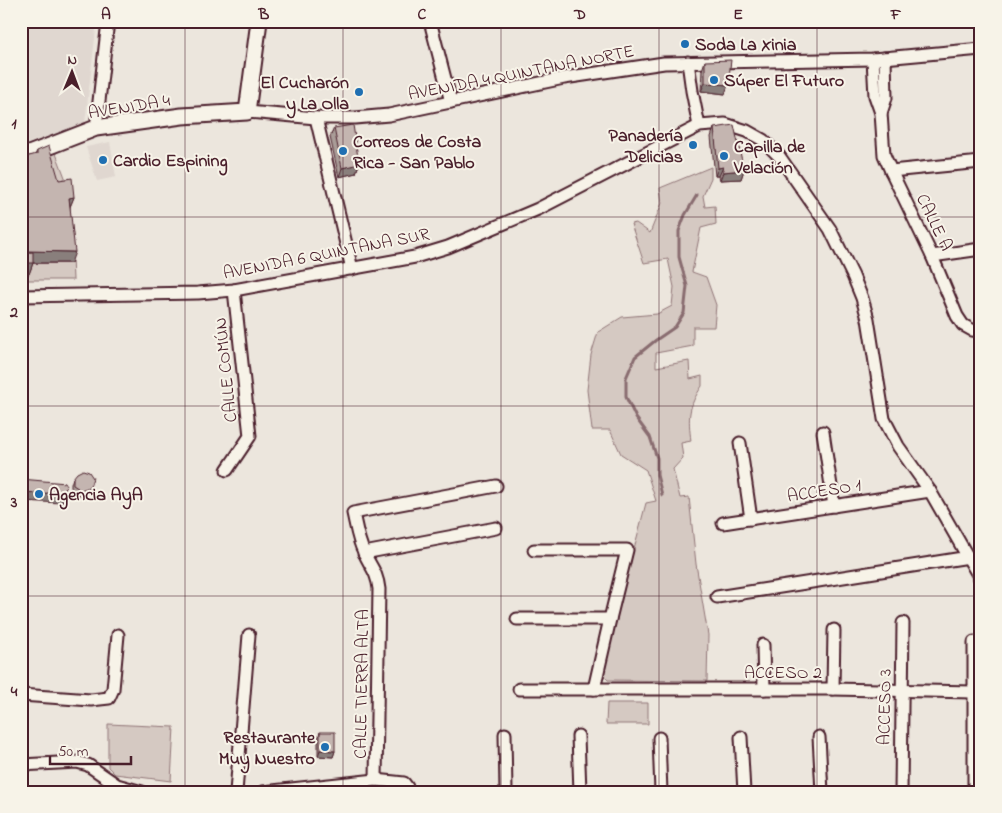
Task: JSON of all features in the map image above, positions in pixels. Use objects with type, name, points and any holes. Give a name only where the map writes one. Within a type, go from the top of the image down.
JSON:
[{"type":"main road","points":[[247,112],[259,21]]},
{"type":"main road","name":"AVENIDA 4","points":[[21,157],[96,128],[174,117],[247,112]]},
{"type":"street","points":[[96,128],[108,21]]},
{"type":"street","points":[[430,21],[451,102]]},
{"type":"street","name":"AVENIDA 4 QUINTANA NORTE","points":[[247,112],[316,118],[355,118],[389,115],[564,78],[664,63],[879,59],[981,49]]},
{"type":"street","name":"CALLE A","points":[[879,59],[875,96],[881,113],[884,155],[890,172],[932,256],[957,316],[963,325],[972,330],[981,331]]},
{"type":"street","points":[[688,62],[700,126],[725,124],[747,131],[763,140],[779,156],[830,229],[853,276],[866,312],[884,419],[898,446],[930,491],[981,580]]},
{"type":"street","points":[[316,118],[352,269]]},
{"type":"street","name":"AVENIDA 6 QUINTANA SUR","points":[[21,296],[198,293],[234,290],[415,257],[448,247],[538,209],[700,126]]},
{"type":"street","points":[[890,172],[981,162]]},
{"type":"street","points":[[932,256],[981,249]]},
{"type":"street","name":"CALLE COMÚN","points":[[227,470],[250,436],[234,290]]},
{"type":"street","points":[[823,432],[834,506]]},
{"type":"street","points":[[740,443],[751,519]]},
{"type":"street","name":"CALLE TIERRA ALTA","points":[[376,780],[379,589],[374,568],[364,553],[353,513],[496,486]]},
{"type":"street","name":"ACCESO 1","points":[[723,523],[930,491]]},
{"type":"street","points":[[364,553],[496,528]]},
{"type":"street","points":[[534,550],[627,550],[594,689]]},
{"type":"street","points":[[717,597],[969,558]]},
{"type":"street","points":[[517,619],[610,619]]},
{"type":"street","name":"ACCESO 3","points":[[901,792],[903,623]]},
{"type":"street","points":[[833,689],[834,630]]},
{"type":"street","points":[[21,695],[101,700],[109,698],[113,689],[118,635]]},
{"type":"street","points":[[236,792],[249,635]]},
{"type":"street","points":[[974,642],[974,792]]},
{"type":"street","points":[[764,645],[764,689]]},
{"type":"street","name":"ACCESO 2","points":[[519,688],[833,689],[973,692]]},
{"type":"street","points":[[505,734],[506,792]]},
{"type":"street","points":[[578,736],[580,792]]},
{"type":"street","points":[[741,737],[744,792]]},
{"type":"street","points":[[819,737],[822,792]]},
{"type":"street","points":[[659,738],[662,792]]},
{"type":"street","points":[[21,764],[77,762],[88,765],[117,785],[142,792]]},
{"type":"street","points":[[263,792],[376,780],[404,783],[407,786],[408,792]]},
{"type":"shaded area","points":[[21,21],[97,21],[85,123],[21,146]]},
{"type":"shaded area","points":[[110,142],[116,177],[97,181],[86,147]]},
{"type":"shaded area","points":[[55,151],[69,188],[73,280],[21,280],[21,275],[29,274],[28,263],[71,263],[21,164]]},
{"type":"shaded area","points":[[711,167],[711,178],[703,196],[705,207],[715,206],[716,224],[701,228],[692,272],[706,277],[716,305],[714,327],[693,327],[693,346],[656,353],[656,367],[689,361],[690,379],[702,376],[702,386],[690,412],[691,441],[681,443],[683,458],[673,469],[680,498],[689,497],[696,564],[708,635],[707,681],[608,680],[602,674],[602,671],[646,503],[656,501],[646,470],[621,454],[610,430],[592,430],[587,390],[591,355],[598,332],[622,317],[657,314],[672,306],[674,287],[668,259],[644,263],[631,224],[636,223],[650,233],[662,203],[660,188]]},
{"type":"shaded area","points":[[607,703],[648,703],[648,724],[606,724]]},
{"type":"shaded area","points":[[108,724],[174,727],[171,781],[115,774],[108,767]]},
{"type":"building","name":"Súper El Futuro","points":[[731,60],[728,85],[705,83],[705,61]]},
{"type":"building","points":[[353,125],[359,164],[342,168],[334,128]]},
{"type":"building","name":"Capilla de Velación","points":[[734,125],[744,170],[723,172],[723,167],[718,168],[714,128]]},
{"type":"building","points":[[49,146],[59,180],[72,178],[74,197],[69,198],[75,252],[27,251],[25,219],[21,219],[21,162],[27,160],[25,157],[37,154],[37,151]]},
{"type":"building","points":[[33,252],[33,263],[21,263],[21,253]]},
{"type":"building","points":[[83,470],[89,472],[93,478],[90,487],[81,490],[73,485],[73,478]]},
{"type":"building","points":[[21,479],[66,483],[65,494],[21,492]]},
{"type":"building","points":[[320,732],[335,732],[335,751],[320,750]]},
{"type":"waterway","points":[[662,495],[657,475],[657,458],[650,437],[636,418],[626,397],[626,378],[635,357],[675,327],[684,313],[687,286],[679,257],[679,231],[685,215],[697,195]]},
{"type":"place","name":"Soda La Xinia","points":[[685,44]]},
{"type":"place","name":"Súper El Futuro","points":[[714,80]]},
{"type":"place","name":"El Cucharón y La Olla","points":[[359,92]]},
{"type":"place","name":"Panadería Delicias","points":[[693,145]]},
{"type":"place","name":"Correos de Costa Rica - San Pablo","points":[[343,151]]},
{"type":"place","name":"Capilla de Velación","points":[[724,156]]},
{"type":"place","name":"Cardio Espining","points":[[103,160]]},
{"type":"place","name":"Agencia AyA","points":[[39,494]]},
{"type":"place","name":"Restaurante Muy Nuestro","points":[[325,747]]}]
